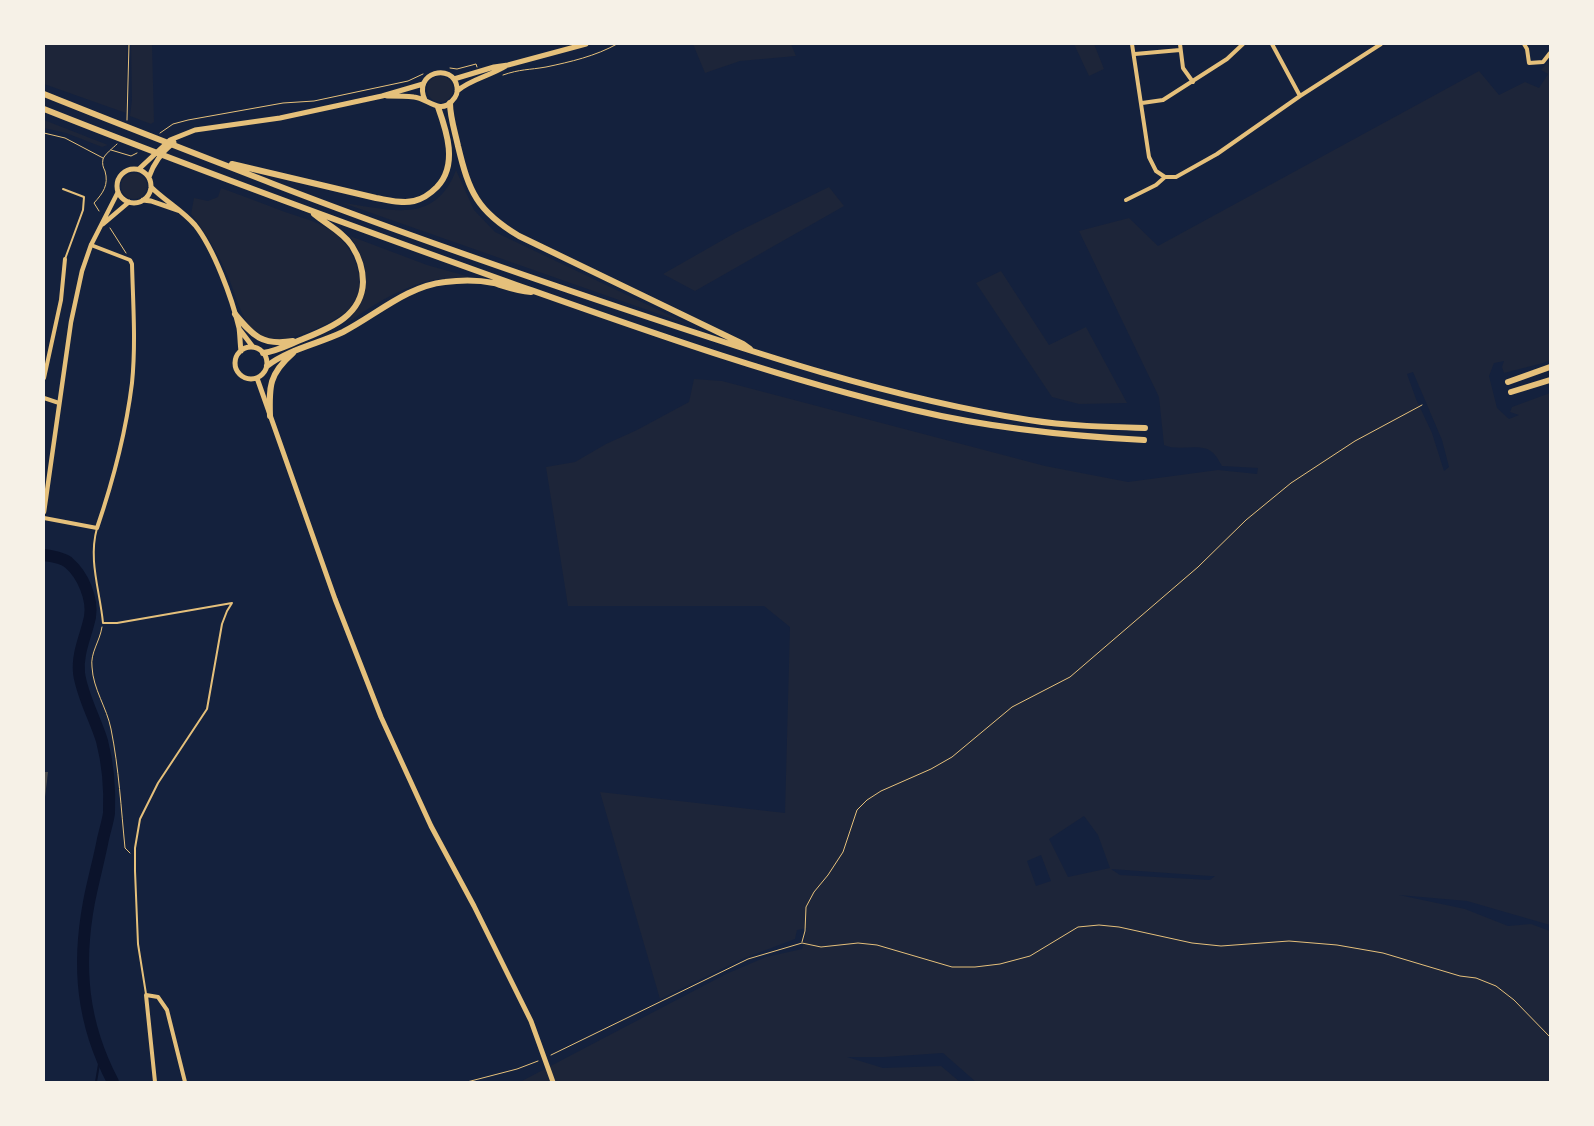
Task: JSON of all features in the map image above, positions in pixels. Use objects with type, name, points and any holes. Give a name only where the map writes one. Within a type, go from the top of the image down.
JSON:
[{"type":"highway","points":[[44,94],[278,186],[554,285],[755,353],[832,376],[940,404],[1032,420],[1097,427],[1145,428]]},
{"type":"highway","points":[[450,103],[455,133],[468,183],[474,195],[491,217],[520,236],[743,344],[755,353]]},
{"type":"highway","points":[[212,160],[376,198],[400,202],[414,201],[430,194],[443,180],[449,160],[449,143],[438,107]]},
{"type":"highway","points":[[44,109],[311,211],[592,312],[779,373],[915,410],[975,422],[1034,432],[1144,440]]},
{"type":"highway","points":[[263,353],[277,350],[326,330],[349,315],[356,306],[363,286],[362,266],[350,244],[343,236],[311,211]]},
{"type":"highway","points":[[267,366],[283,355],[345,331],[392,302],[417,290],[443,282],[492,283],[521,292],[537,292]]},
{"type":"highway","points":[[235,314],[257,338],[267,342],[299,340]]},
{"type":"highway","points":[[270,416],[269,390],[274,373],[286,359],[302,348]]},
{"type":"highway","points":[[1508,382],[1550,367]]},
{"type":"highway","points":[[1511,392],[1550,380]]},
{"type":"main road","points":[[454,79],[586,44]]},
{"type":"main road","points":[[457,90],[463,85],[497,72],[508,65]]},
{"type":"main road","points":[[139,169],[170,140],[196,130],[280,118],[382,96],[423,84],[429,76],[440,72],[454,79],[457,90],[455,98],[450,103],[438,107],[414,97],[382,96]]},
{"type":"main road","points":[[423,84],[425,100]]},
{"type":"main road","points":[[149,177],[153,166],[161,154],[180,137]]},
{"type":"main road","points":[[152,187],[150,193],[143,200],[129,202],[118,192],[118,180],[123,173],[139,169],[149,177],[152,187],[194,224],[209,246],[235,314],[241,351]]},
{"type":"main road","points":[[143,200],[180,211]]},
{"type":"main road","points":[[239,330],[253,347],[266,357],[267,366],[264,373],[252,379],[243,376],[236,369],[236,359],[241,351],[253,347]]},
{"type":"main road","points":[[257,378],[334,599],[381,717],[431,826],[474,906],[531,1021],[553,1082]]},
{"type":"street","points":[[1132,44],[1149,157],[1156,171],[1166,178]]},
{"type":"street","points":[[1180,44],[1183,68],[1193,82]]},
{"type":"street","points":[[1142,103],[1163,100],[1226,59],[1243,44]]},
{"type":"street","points":[[1272,44],[1300,96]]},
{"type":"street","points":[[1126,200],[1166,178],[1176,177],[1217,154],[1300,96],[1381,44]]},
{"type":"street","points":[[1524,44],[1530,64],[1543,62],[1550,53]]},
{"type":"street","points":[[1134,54],[1180,50]]},
{"type":"street","points":[[44,512],[73,313],[82,271],[103,224],[105,215],[118,192]]},
{"type":"street","points":[[103,224],[129,202]]},
{"type":"street","points":[[44,518],[97,528],[122,440],[132,382],[132,264],[130,260],[92,245]]},
{"type":"street","points":[[44,378],[61,300],[65,259]]},
{"type":"street","points":[[44,398],[59,402]]},
{"type":"street","points":[[155,1082],[146,994],[158,997],[167,1010],[184,1082]]},
{"type":"lane","points":[[62,189],[84,197],[83,210],[65,259]]},
{"type":"lane","points":[[97,528],[93,543],[94,564],[103,623],[117,623],[232,603],[226,611],[222,624],[207,709],[158,783],[140,819],[135,855],[138,944],[146,994]]},
{"type":"path","points":[[126,126],[129,92],[129,44]]},
{"type":"path","points":[[501,76],[519,69],[545,67],[599,53],[617,44]]},
{"type":"path","points":[[448,68],[457,69],[476,64]]},
{"type":"path","points":[[157,137],[172,124],[188,120],[264,106],[314,101],[408,81],[423,73]]},
{"type":"path","points":[[44,133],[65,138],[104,158]]},
{"type":"path","points":[[98,211],[94,204],[103,193],[107,179],[103,166],[104,158],[120,138]]},
{"type":"path","points":[[112,150],[131,156],[142,151]]},
{"type":"path","points":[[110,228],[130,260]]},
{"type":"path","points":[[802,943],[805,930],[806,907],[814,892],[843,852],[857,810],[867,800],[881,791],[931,769],[952,757],[1012,707],[1070,676],[1198,567],[1246,520],[1291,483],[1355,441],[1422,405]]},
{"type":"path","points":[[103,623],[101,637],[93,652],[91,666],[95,685],[110,726],[120,787],[125,848],[135,855]]},
{"type":"path","points":[[559,1051],[748,959],[802,943],[821,946],[858,942],[877,945],[952,967],[1000,964],[1030,956],[1078,927],[1099,925],[1119,926],[1192,944],[1221,946],[1289,941],[1337,945],[1383,953],[1460,976],[1476,978],[1496,986],[1514,1000],[1550,1037]]},
{"type":"path","points":[[467,1082],[527,1065]]},
{"type":"shaded area","points":[[44,44],[127,44],[126,113],[44,84]]},
{"type":"shaded area","points":[[131,44],[152,44],[154,122],[151,124],[130,116],[132,100]]},
{"type":"shaded area","points":[[693,44],[791,44],[796,56],[740,61],[705,73]]},
{"type":"shaded area","points":[[1074,44],[1094,44],[1104,69],[1089,76]]},
{"type":"shaded area","points":[[1550,59],[1550,360],[1504,373],[1502,367],[1504,361],[1494,363],[1489,376],[1497,408],[1509,419],[1519,415],[1510,412],[1512,407],[1550,393],[1550,925],[1467,901],[1399,895],[1465,909],[1508,926],[1531,924],[1550,931],[1550,1082],[976,1082],[943,1053],[884,1057],[847,1057],[883,1068],[941,1066],[960,1082],[520,1082],[726,974],[766,957],[802,949],[807,928],[797,930],[795,939],[742,959],[660,999],[600,792],[785,813],[790,627],[764,606],[568,606],[546,467],[575,462],[689,402],[694,379],[722,381],[1045,466],[1128,482],[1218,470],[1257,474],[1258,468],[1222,466],[1215,455],[1207,449],[1195,447],[1176,448],[1164,445],[1159,397],[1079,231],[1129,218],[1158,246],[1479,71],[1499,95],[1525,82],[1539,88],[1548,74],[1541,70]],"holes":[[[1413,372],[1442,440],[1449,467],[1444,471],[1432,433],[1407,374]],[[1084,816],[1098,835],[1110,868],[1068,877],[1049,839]],[[1041,855],[1051,881],[1036,886],[1027,861]],[[1111,869],[1215,876],[1210,880],[1120,875]]]},
{"type":"shaded area","points":[[440,76],[449,80],[453,89],[449,98],[440,102],[431,98],[427,89],[431,80]]},
{"type":"shaded area","points":[[44,120],[108,145],[102,147],[66,133],[44,128]]},
{"type":"shaded area","points":[[456,170],[474,210],[495,232],[690,325],[343,203],[394,210],[409,210],[423,207],[436,200],[447,188]]},
{"type":"shaded area","points":[[134,173],[143,177],[147,186],[143,195],[134,199],[125,195],[121,186],[125,177]]},
{"type":"shaded area","points":[[829,187],[844,206],[695,291],[663,274],[735,233]]},
{"type":"shaded area","points":[[221,188],[312,221],[326,227],[337,235],[350,251],[358,270],[359,291],[349,309],[325,325],[304,334],[284,339],[267,339],[252,330],[243,315],[218,256],[191,214],[194,198],[208,201],[218,197]]},
{"type":"shaded area","points":[[350,236],[427,265],[470,277],[438,279],[416,284],[362,312],[343,326],[360,305],[366,283],[362,260]]},
{"type":"shaded area","points":[[1001,271],[1049,345],[1086,327],[1127,403],[1079,404],[1052,397],[976,283]]},
{"type":"building","points":[[44,772],[48,772],[45,797],[44,797]]},
{"type":"waterway","points":[[44,555],[64,560],[74,568],[86,588],[91,610],[81,652],[79,673],[104,750],[108,777],[109,813],[85,926],[83,972],[85,994],[94,1038],[113,1082]]},
{"type":"waterway","points":[[96,1082],[100,1058]]}]
